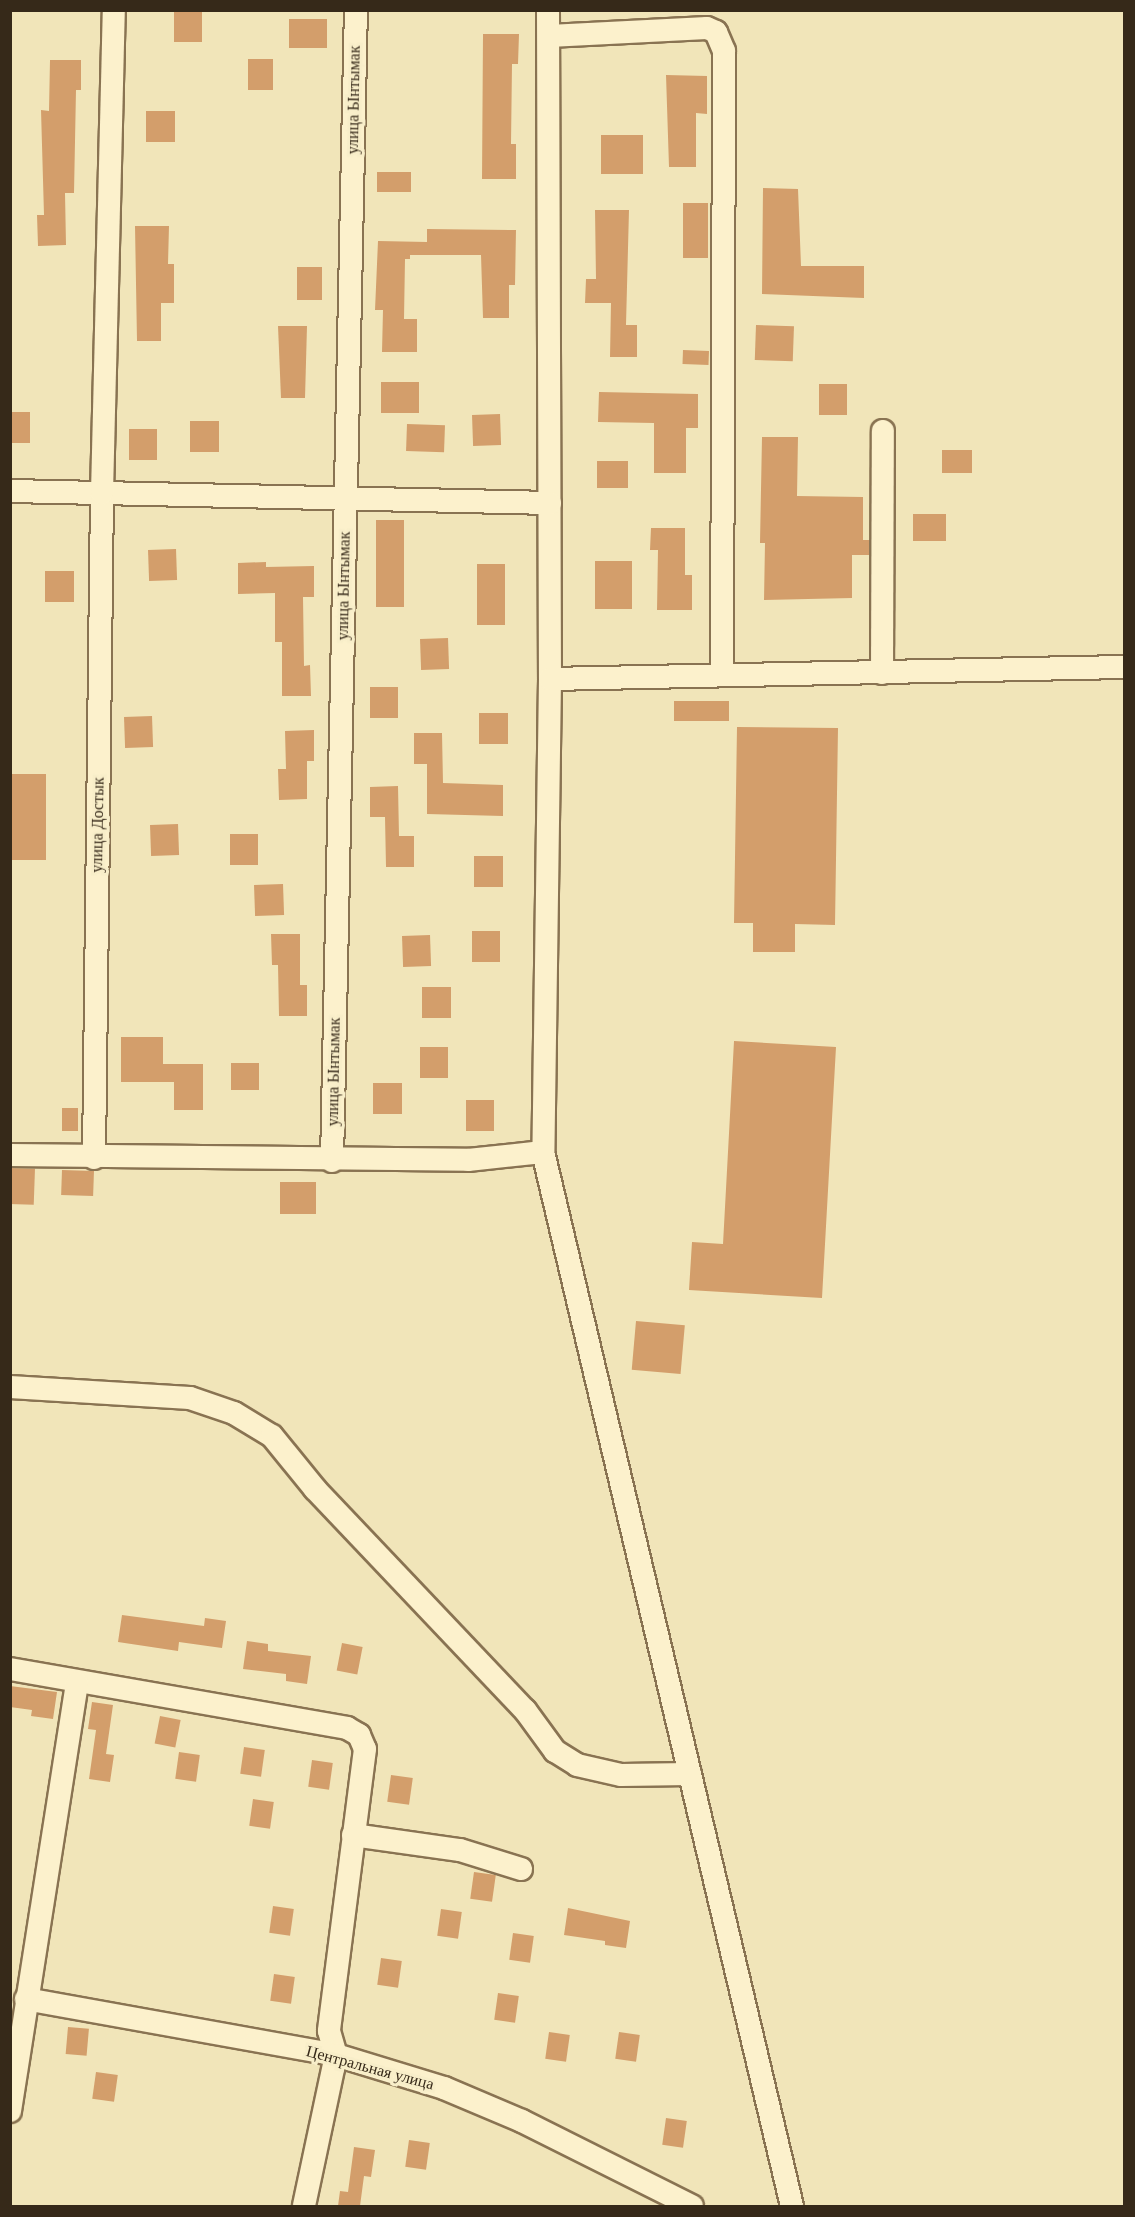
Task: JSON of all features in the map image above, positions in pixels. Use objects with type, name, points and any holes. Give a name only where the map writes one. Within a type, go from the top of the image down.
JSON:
[{"type":"street","name":"улица Достык","points":[[93,1158],[102,493],[114,10]]},
{"type":"street","name":"улица Ынтымак","points":[[332,1161],[356,10]]},
{"type":"street","points":[[548,10],[550,678],[543,1152],[792,2206]]},
{"type":"street","points":[[549,36],[707,28],[716,32],[724,51],[722,674]]},
{"type":"street","points":[[882,673],[883,431]]},
{"type":"street","points":[[10,491],[346,501],[550,503]]},
{"type":"street","points":[[550,678],[1125,668]]},
{"type":"street","points":[[10,1155],[332,1161],[468,1160],[543,1152]]},
{"type":"street","points":[[10,1387],[190,1398],[234,1413],[272,1436],[315,1489],[525,1710],[555,1751],[577,1765],[611,1773],[690,1774]]},
{"type":"street","points":[[10,1669],[77,1683],[353,1731],[359,1735],[365,1749],[329,2031],[336,2055],[304,2206]]},
{"type":"street","points":[[10,2111],[77,1683]]},
{"type":"street","points":[[353,1835],[460,1850],[521,1869]]},
{"type":"street","name":"Центральная улица","points":[[26,1999],[336,2055],[444,2088],[522,2121],[686,2205]]},
{"type":"building","points":[[174,12],[202,12],[202,42],[174,42]]},
{"type":"building","points":[[289,19],[327,19],[327,48],[289,48]]},
{"type":"building","points":[[483,34],[519,34],[518,64],[512,64],[511,144],[516,144],[516,179],[482,179]]},
{"type":"building","points":[[248,59],[273,59],[273,90],[248,90]]},
{"type":"building","points":[[50,60],[81,60],[81,90],[76,90],[74,193],[65,193],[66,245],[38,246],[37,215],[44,215],[41,110],[49,111]]},
{"type":"building","points":[[666,75],[707,76],[707,114],[696,113],[696,167],[669,167]]},
{"type":"building","points":[[146,111],[175,111],[175,142],[146,142]]},
{"type":"building","points":[[601,135],[643,135],[643,174],[601,174]]},
{"type":"building","points":[[377,172],[411,172],[411,192],[377,192]]},
{"type":"building","points":[[763,188],[798,189],[801,266],[864,266],[864,298],[762,294]]},
{"type":"building","points":[[683,203],[708,203],[708,258],[683,258]]},
{"type":"building","points":[[595,210],[629,210],[626,325],[637,325],[637,357],[610,357],[611,303],[585,303],[586,279],[596,279]]},
{"type":"building","points":[[135,226],[169,226],[168,264],[174,264],[174,303],[161,303],[161,341],[137,341]]},
{"type":"building","points":[[427,229],[516,230],[515,285],[509,285],[509,318],[483,318],[481,255],[410,255],[410,259],[405,259],[404,319],[417,319],[417,352],[382,352],[383,310],[375,310],[378,241],[427,242]]},
{"type":"building","points":[[297,267],[322,267],[322,300],[297,300]]},
{"type":"building","points":[[756,325],[794,326],[793,361],[755,360]]},
{"type":"building","points":[[278,326],[307,326],[305,398],[281,398]]},
{"type":"building","points":[[683,350],[709,351],[708,365],[683,364]]},
{"type":"building","points":[[381,382],[419,382],[419,413],[381,413]]},
{"type":"building","points":[[819,384],[847,384],[847,415],[819,415]]},
{"type":"building","points":[[599,392],[698,394],[698,428],[686,428],[686,473],[654,473],[654,423],[598,422]]},
{"type":"building","points":[[10,412],[30,412],[30,443],[10,443]]},
{"type":"building","points":[[500,414],[501,445],[473,446],[472,415]]},
{"type":"building","points":[[190,421],[219,421],[219,452],[190,452]]},
{"type":"building","points":[[407,424],[445,425],[444,452],[406,451]]},
{"type":"building","points":[[129,429],[157,429],[157,460],[129,460]]},
{"type":"building","points":[[762,437],[798,437],[797,496],[863,497],[863,540],[869,540],[869,555],[852,555],[852,598],[764,600],[765,543],[760,543]]},
{"type":"building","points":[[942,450],[972,450],[972,473],[942,473]]},
{"type":"building","points":[[597,461],[628,461],[628,488],[597,488]]},
{"type":"building","points":[[913,514],[946,514],[946,541],[913,541]]},
{"type":"building","points":[[376,520],[404,520],[404,607],[376,607]]},
{"type":"building","points":[[651,528],[685,528],[685,575],[692,575],[692,610],[657,610],[658,550],[650,550]]},
{"type":"building","points":[[176,549],[177,580],[149,581],[148,550]]},
{"type":"building","points":[[595,561],[632,561],[632,609],[595,609]]},
{"type":"building","points":[[266,562],[266,567],[314,566],[314,597],[303,597],[304,666],[310,665],[311,696],[282,696],[282,642],[275,642],[275,593],[238,594],[238,563]]},
{"type":"building","points":[[477,564],[505,564],[505,625],[477,625]]},
{"type":"building","points":[[45,571],[74,571],[74,602],[45,602]]},
{"type":"building","points":[[448,638],[449,669],[421,670],[420,639]]},
{"type":"building","points":[[370,687],[398,687],[398,718],[370,718]]},
{"type":"building","points":[[674,701],[729,701],[729,721],[674,721]]},
{"type":"building","points":[[479,713],[508,713],[508,744],[479,744]]},
{"type":"building","points":[[152,716],[153,747],[125,748],[124,717]]},
{"type":"building","points":[[737,727],[838,728],[835,925],[795,924],[795,952],[753,952],[753,923],[734,923]]},
{"type":"building","points":[[314,730],[314,761],[307,761],[307,799],[279,800],[278,769],[286,769],[285,731]]},
{"type":"building","points":[[414,733],[442,733],[443,783],[503,785],[503,816],[427,814],[427,764],[414,764]]},
{"type":"building","points":[[10,774],[46,774],[46,860],[10,860]]},
{"type":"building","points":[[398,786],[399,836],[414,836],[414,867],[386,867],[385,817],[370,817],[370,787]]},
{"type":"building","points":[[178,824],[179,855],[151,856],[150,825]]},
{"type":"building","points":[[230,834],[258,834],[258,865],[230,865]]},
{"type":"building","points":[[474,856],[503,856],[503,887],[474,887]]},
{"type":"building","points":[[283,884],[284,915],[255,916],[254,885]]},
{"type":"building","points":[[472,931],[500,931],[500,962],[472,962]]},
{"type":"building","points":[[271,934],[300,934],[300,985],[307,985],[307,1016],[279,1016],[278,965],[272,965]]},
{"type":"building","points":[[430,935],[431,966],[403,967],[402,936]]},
{"type":"building","points":[[422,987],[451,987],[451,1018],[422,1018]]},
{"type":"building","points":[[121,1037],[163,1037],[163,1064],[203,1064],[203,1110],[174,1110],[174,1082],[121,1082]]},
{"type":"building","points":[[734,1041],[836,1047],[822,1298],[689,1290],[692,1242],[723,1244]]},
{"type":"building","points":[[420,1047],[448,1047],[448,1078],[420,1078]]},
{"type":"building","points":[[231,1063],[259,1063],[259,1090],[231,1090]]},
{"type":"building","points":[[373,1083],[402,1083],[402,1114],[373,1114]]},
{"type":"building","points":[[466,1100],[494,1100],[494,1131],[466,1131]]},
{"type":"building","points":[[62,1108],[78,1108],[78,1131],[62,1131]]},
{"type":"building","points":[[10,1168],[35,1169],[34,1205],[10,1204]]},
{"type":"building","points":[[62,1170],[94,1171],[93,1196],[61,1195]]},
{"type":"building","points":[[280,1182],[316,1182],[316,1214],[280,1214]]},
{"type":"building","points":[[636,1321],[685,1325],[681,1374],[632,1370]]},
{"type":"building","points":[[122,1615],[204,1626],[205,1618],[226,1621],[222,1648],[179,1642],[178,1651],[118,1642]]},
{"type":"building","points":[[247,1641],[268,1644],[268,1651],[311,1656],[307,1684],[286,1681],[286,1674],[243,1669]]},
{"type":"building","points":[[342,1643],[363,1647],[357,1674],[337,1670]]},
{"type":"building","points":[[10,1686],[57,1692],[53,1719],[31,1716],[32,1710],[10,1707]]},
{"type":"building","points":[[92,1702],[113,1705],[106,1754],[114,1755],[110,1782],[89,1779],[96,1730],[88,1729]]},
{"type":"building","points":[[160,1716],[181,1720],[175,1747],[155,1743]]},
{"type":"building","points":[[244,1747],[265,1750],[261,1777],[240,1774]]},
{"type":"building","points":[[179,1752],[200,1755],[196,1782],[175,1779]]},
{"type":"building","points":[[312,1760],[333,1763],[329,1790],[308,1787]]},
{"type":"building","points":[[391,1775],[413,1778],[409,1805],[387,1802]]},
{"type":"building","points":[[253,1799],[274,1802],[270,1829],[249,1826]]},
{"type":"building","points":[[474,1872],[496,1875],[492,1902],[470,1899]]},
{"type":"building","points":[[273,1906],[294,1909],[290,1936],[269,1933]]},
{"type":"building","points":[[568,1908],[630,1921],[626,1948],[605,1945],[605,1941],[564,1935]]},
{"type":"building","points":[[441,1909],[462,1912],[458,1939],[437,1936]]},
{"type":"building","points":[[513,1933],[534,1936],[530,1963],[509,1960]]},
{"type":"building","points":[[381,1958],[402,1961],[398,1988],[377,1985]]},
{"type":"building","points":[[274,1974],[295,1977],[291,2004],[270,2001]]},
{"type":"building","points":[[498,1993],[519,1996],[515,2023],[494,2020]]},
{"type":"building","points":[[68,2027],[89,2029],[87,2056],[66,2054]]},
{"type":"building","points":[[549,2032],[570,2035],[566,2062],[545,2059]]},
{"type":"building","points":[[619,2032],[640,2035],[636,2062],[615,2059]]},
{"type":"building","points":[[96,2072],[118,2075],[114,2102],[92,2099]]},
{"type":"building","points":[[666,2118],[687,2121],[683,2148],[662,2145]]},
{"type":"building","points":[[409,2140],[430,2143],[426,2170],[405,2167]]},
{"type":"building","points":[[354,2147],[375,2150],[371,2177],[364,2176],[360,2206],[338,2206],[340,2191],[348,2192]]}]
